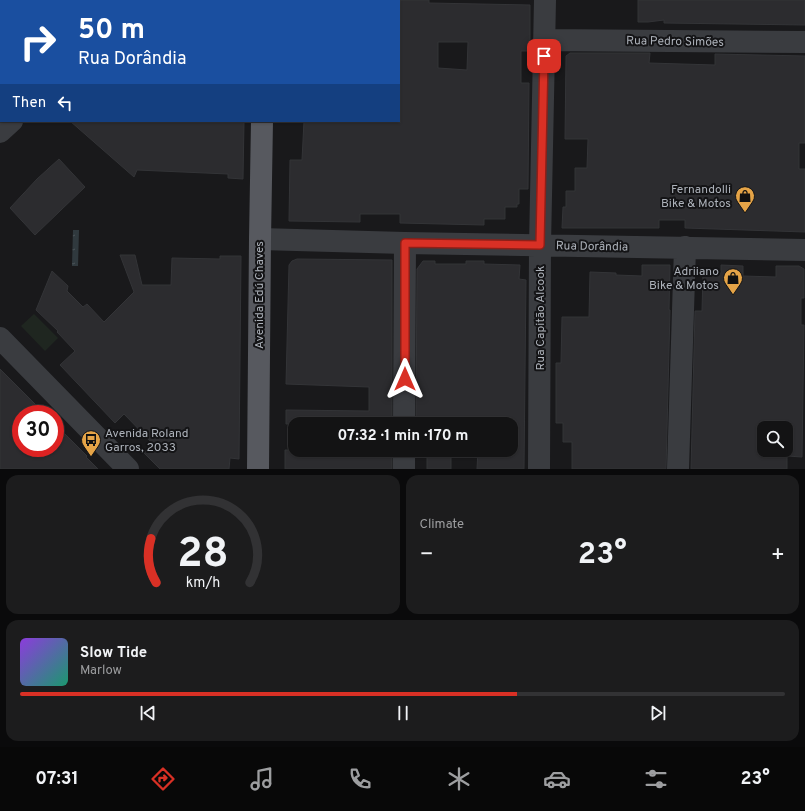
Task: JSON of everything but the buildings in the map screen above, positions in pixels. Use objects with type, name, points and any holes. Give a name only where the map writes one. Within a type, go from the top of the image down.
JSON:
[{"type":"main road","name":"Avenida Edú Chaves","points":[[258,469],[262,122]]},
{"type":"street","name":"Rua Capitão Alcook","points":[[539,469],[540,245],[544,0]]},
{"type":"street","name":"Rua Pedro Simões","points":[[544,40],[805,42]]},
{"type":"street","points":[[0,132],[11,122]]},
{"type":"street","name":"Rua Dorândia","points":[[260,239],[805,250]]},
{"type":"street","points":[[404,417],[405,243]]},
{"type":"street","points":[[678,469],[685,247]]},
{"type":"street","points":[[0,338],[128,469]]},
{"type":"street","points":[[404,457],[404,469]]},
{"type":"shaded area","points":[[34,314],[58,338],[45,351],[21,326]]},
{"type":"water","points":[[73,230],[79,230],[78,266],[72,266]]},
{"type":"place","name":"Fernandolli Bike & Motos","points":[[745,213]]},
{"type":"place","name":"Adriiano Bike & Motos","points":[[733,295]]},
{"type":"place","name":"Avenida Roland Garros, 2033","points":[[91,457]]},
{"type":"route","points":[[405,379],[405,243],[540,245],[544,56]]}]
